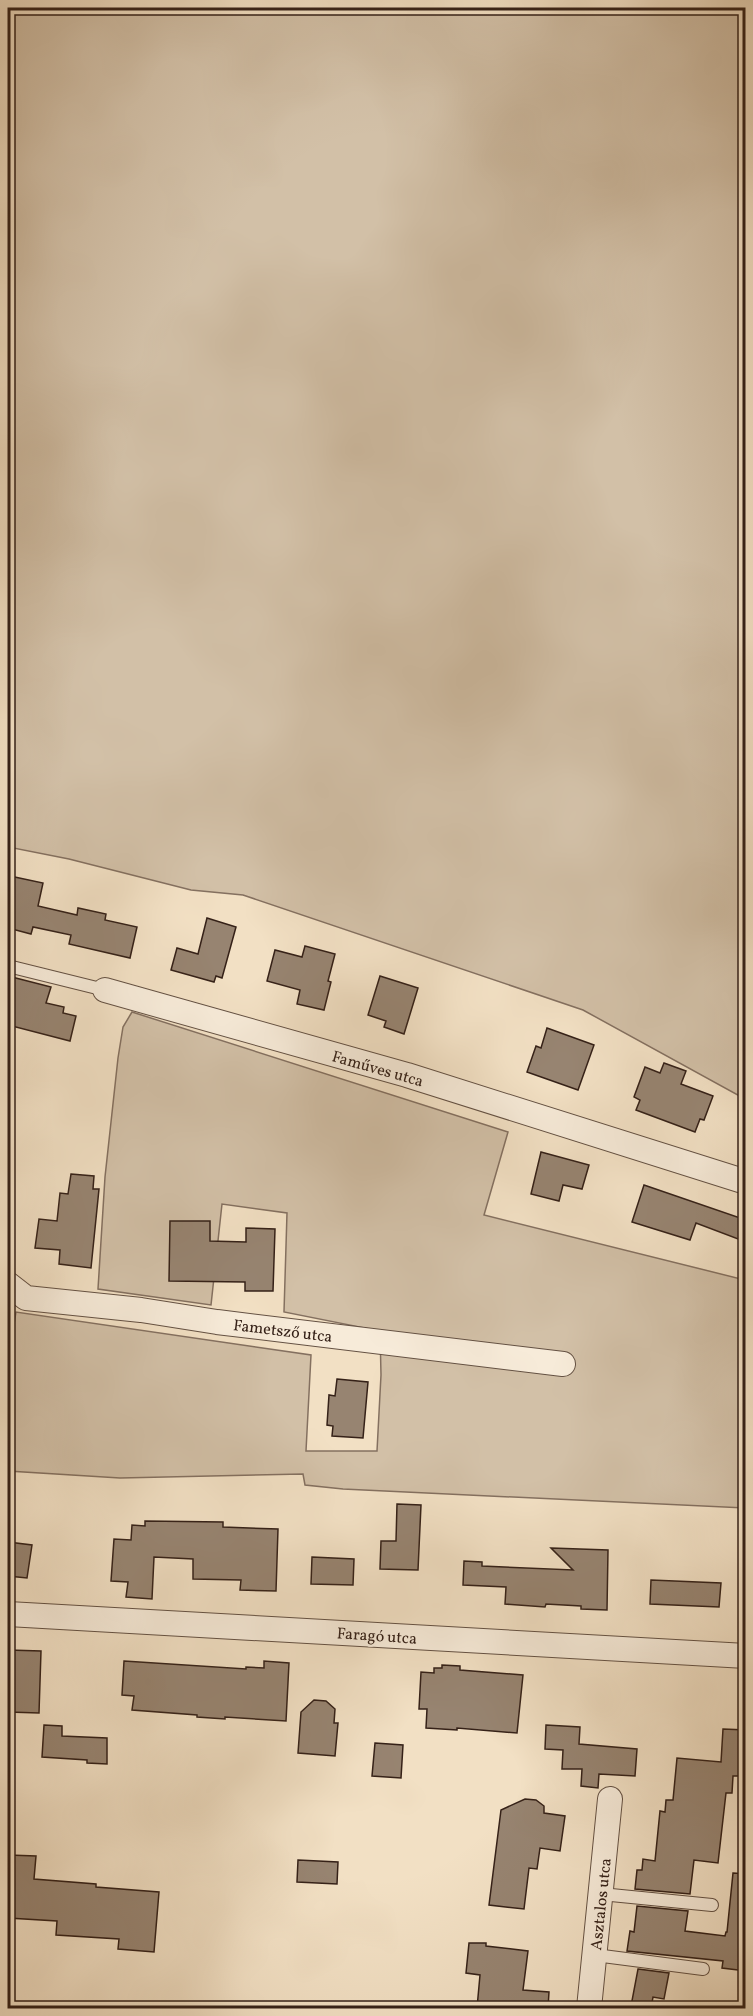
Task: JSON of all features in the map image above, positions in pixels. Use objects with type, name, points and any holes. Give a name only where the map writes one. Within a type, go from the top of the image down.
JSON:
[{"type":"street","name":"Faműves utca","points":[[105,990],[407,1075],[746,1182]]},
{"type":"street","name":"Fametsző utca","points":[[8,1284],[26,1298],[141,1310],[217,1322],[563,1364]]},
{"type":"street","name":"Faragó utca","points":[[8,1614],[746,1656]]},
{"type":"street","name":"Asztalos utca","points":[[589,2008],[610,1799]]},
{"type":"lane","name":"Faműves utca","points":[[8,966],[105,990]]},
{"type":"lane","points":[[601,1894],[712,1905]]},
{"type":"lane","points":[[594,1955],[703,1969]]},
{"type":"shaded area","points":[[8,8],[745,8],[745,1099],[583,1010],[243,895],[191,890],[69,859],[8,847]]},
{"type":"shaded area","points":[[132,1012],[508,1132],[484,1215],[745,1280],[745,1508],[343,1489],[305,1485],[303,1474],[120,1478],[8,1471],[8,1360],[16,1312],[311,1355],[306,1451],[377,1451],[381,1375],[380,1331],[284,1312],[287,1213],[222,1204],[211,1305],[98,1289],[105,1177],[118,1058],[123,1027]]},
{"type":"building","points":[[10,876],[43,883],[38,906],[77,915],[78,908],[106,914],[105,920],[137,927],[130,958],[69,944],[71,935],[33,927],[31,934],[8,928]]},
{"type":"building","points":[[207,918],[236,927],[222,978],[216,976],[214,982],[171,970],[177,948],[198,954]]},
{"type":"building","points":[[305,946],[335,954],[324,1010],[297,1004],[300,990],[267,981],[275,950],[302,957]]},
{"type":"building","points":[[8,976],[51,987],[46,1003],[64,1007],[63,1013],[76,1016],[70,1041],[8,1025]]},
{"type":"building","points":[[380,976],[418,988],[404,1034],[384,1027],[386,1021],[368,1015]]},
{"type":"building","points":[[547,1028],[594,1045],[578,1090],[527,1072],[536,1046],[541,1048]]},
{"type":"building","points":[[664,1063],[686,1071],[681,1084],[713,1096],[704,1120],[700,1119],[695,1132],[636,1110],[640,1100],[634,1097],[645,1067],[660,1073]]},
{"type":"building","points":[[541,1152],[589,1165],[582,1189],[563,1185],[559,1201],[531,1194]]},
{"type":"building","points":[[71,1174],[94,1176],[93,1189],[99,1189],[91,1268],[59,1264],[60,1250],[35,1248],[39,1219],[57,1221],[60,1193],[68,1194]]},
{"type":"building","points":[[644,1185],[746,1220],[746,1242],[696,1223],[690,1240],[632,1222]]},
{"type":"building","points":[[170,1221],[210,1221],[210,1241],[246,1242],[246,1228],[275,1229],[273,1291],[245,1291],[245,1282],[169,1281]]},
{"type":"building","points":[[337,1379],[368,1382],[363,1438],[332,1436],[333,1426],[327,1425],[329,1395],[335,1396]]},
{"type":"building","points":[[397,1504],[421,1505],[418,1570],[380,1569],[381,1541],[396,1541]]},
{"type":"building","points":[[145,1521],[223,1522],[223,1527],[278,1529],[276,1591],[240,1590],[241,1580],[193,1579],[193,1559],[154,1557],[152,1599],[126,1597],[128,1582],[111,1581],[114,1539],[131,1540],[132,1525],[145,1526]]},
{"type":"building","points":[[8,1542],[32,1545],[27,1578],[8,1576]]},
{"type":"building","points":[[551,1548],[608,1550],[607,1610],[581,1609],[581,1606],[546,1604],[545,1607],[505,1604],[506,1587],[463,1585],[464,1561],[482,1562],[482,1566],[573,1570]]},
{"type":"building","points":[[312,1557],[354,1559],[353,1585],[311,1584]]},
{"type":"building","points":[[651,1580],[721,1583],[719,1607],[650,1604]]},
{"type":"building","points":[[8,1650],[41,1651],[39,1713],[8,1712]]},
{"type":"building","points":[[124,1661],[246,1669],[246,1667],[264,1668],[264,1661],[289,1663],[286,1721],[197,1717],[197,1715],[132,1710],[134,1696],[122,1695]]},
{"type":"building","points":[[442,1665],[460,1666],[460,1670],[523,1675],[517,1733],[426,1728],[427,1709],[419,1709],[421,1672],[434,1673],[434,1668],[442,1668]]},
{"type":"building","points":[[314,1700],[326,1701],[335,1709],[334,1723],[338,1723],[335,1756],[298,1753],[301,1712]]},
{"type":"building","points":[[44,1725],[62,1726],[62,1736],[107,1738],[107,1764],[87,1763],[87,1760],[42,1757]]},
{"type":"building","points":[[546,1725],[580,1727],[579,1744],[637,1749],[635,1776],[599,1774],[598,1788],[581,1786],[582,1769],[562,1769],[563,1750],[545,1749]]},
{"type":"building","points":[[723,1729],[746,1730],[746,1776],[733,1776],[732,1793],[726,1793],[718,1863],[694,1860],[690,1894],[635,1889],[637,1870],[642,1870],[643,1859],[655,1861],[660,1811],[665,1812],[666,1800],[673,1800],[677,1758],[721,1762]]},
{"type":"building","points":[[375,1743],[403,1745],[401,1778],[372,1776]]},
{"type":"building","points":[[525,1799],[536,1800],[544,1806],[544,1813],[565,1816],[560,1851],[540,1848],[537,1869],[529,1868],[524,1909],[489,1905],[501,1810]]},
{"type":"building","points":[[8,1855],[36,1856],[34,1879],[159,1892],[154,1952],[118,1949],[119,1939],[56,1935],[57,1921],[8,1918]]},
{"type":"building","points":[[298,1860],[338,1862],[337,1884],[297,1882]]},
{"type":"building","points":[[733,1873],[746,1874],[746,1971],[722,1968],[723,1961],[627,1951],[630,1931],[634,1932],[637,1906],[688,1911],[685,1931],[725,1936]]},
{"type":"building","points":[[469,1943],[486,1943],[486,1946],[528,1951],[523,1990],[549,1992],[548,2008],[477,2008],[480,1975],[466,1973]]},
{"type":"building","points":[[638,1969],[669,1973],[664,1999],[653,1997],[651,2008],[631,2006]]}]
